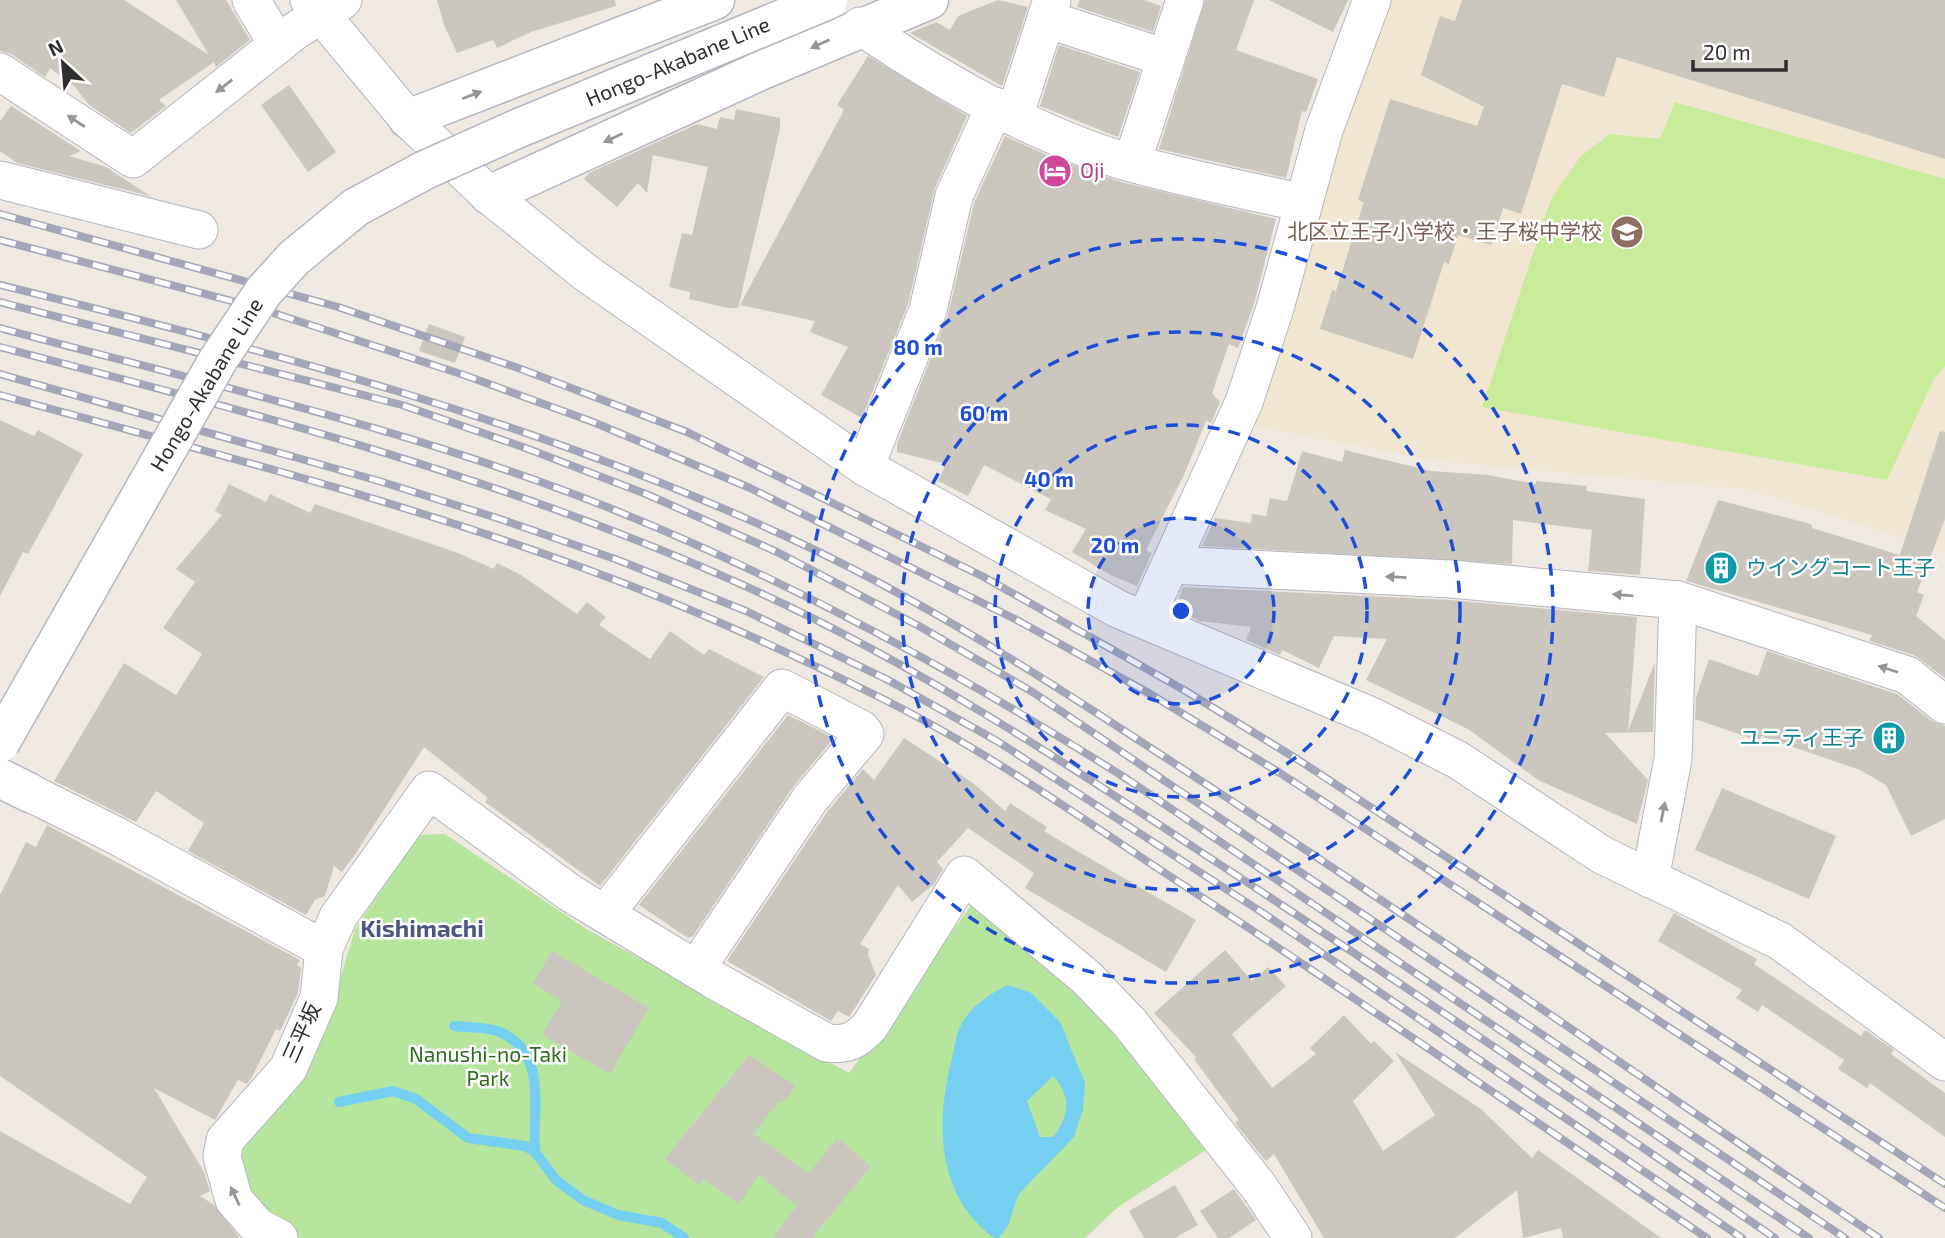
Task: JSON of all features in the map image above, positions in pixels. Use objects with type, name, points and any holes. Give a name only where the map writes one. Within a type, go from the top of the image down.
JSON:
[{"type":"main road","points":[[408,118],[715,0]]},
{"type":"main road","name":"Hongo-Akabane Line","points":[[0,743],[218,360],[264,291],[294,258],[356,207],[425,170],[519,128],[828,0]]},
{"type":"main road","points":[[489,195],[860,26],[929,0]]},
{"type":"street","points":[[251,0],[278,44]]},
{"type":"street","points":[[1132,163],[1185,0]]},
{"type":"street","points":[[1145,620],[1202,488],[1244,402],[1267,332],[1324,130],[1372,0]]},
{"type":"street","points":[[0,72],[133,159],[325,4],[408,118],[489,195],[586,273],[865,467],[1118,609],[1371,716],[1445,754],[1602,856],[1780,942],[1945,1062]]},
{"type":"street","points":[[865,467],[928,310],[954,196],[1004,112],[1049,9],[1166,58]]},
{"type":"street","points":[[860,26],[922,67],[1004,112],[1132,163],[1303,203]]},
{"type":"street","points":[[0,180],[199,230]]},
{"type":"street","points":[[1171,565],[1451,579],[1678,600],[1907,675],[1945,705]]},
{"type":"street","points":[[1650,879],[1673,759],[1678,600]]},
{"type":"street","points":[[696,969],[810,799],[863,732],[782,688],[605,914],[696,969],[827,1043],[845,1045],[858,1039],[870,1026],[964,875],[1087,978],[1130,1023],[1259,1187],[1293,1238]]},
{"type":"street","points":[[15,785],[155,856],[324,949]]},
{"type":"street","name":"三平坂","points":[[279,1238],[258,1227],[234,1200],[222,1157],[227,1137],[288,1069],[319,998],[324,949],[338,917],[429,790],[570,893],[605,914]]},
{"type":"shaded area","name":"北区立王子小学校・王子桜中学校","points":[[1388,0],[1945,0],[1945,552],[1751,490],[1437,461],[1248,425],[1336,134]]},
{"type":"green space","points":[[1675,102],[1945,179],[1945,366],[1934,379],[1887,480],[1482,407],[1551,199],[1580,157],[1610,134],[1660,139]]},
{"type":"green space","name":"Nanushi-no-Taki Park","points":[[445,834],[588,930],[849,1073],[973,903],[1098,1008],[1211,1147],[1118,1207],[1085,1238],[301,1238],[262,1216],[242,1186],[233,1144],[306,1065],[341,976],[355,929],[418,835]]},
{"type":"water","points":[[1007,985],[1030,992],[1060,1022],[1085,1083],[1083,1110],[1074,1137],[1018,1195],[1008,1226],[999,1238],[994,1238],[975,1221],[960,1201],[951,1179],[945,1156],[944,1107],[960,1027],[975,1007]],"holes":[[[1053,1076],[1066,1099],[1065,1114],[1053,1137],[1040,1137],[1027,1101]]]},
{"type":"building","points":[[0,0],[124,0],[209,55],[176,0],[226,0],[250,40],[216,67],[214,62],[159,100],[166,106],[131,133],[89,105],[75,87],[50,68],[45,77],[11,54],[0,51]]},
{"type":"building","points":[[437,0],[615,0],[616,6],[531,32],[497,48],[493,40],[457,53],[444,25]]},
{"type":"building","points":[[998,0],[1028,7],[1002,86],[910,33],[936,22],[950,30],[958,16]]},
{"type":"building","points":[[1079,0],[1144,0],[1161,6],[1153,32],[1077,7]]},
{"type":"building","points":[[1205,0],[1254,0],[1236,50],[1318,79],[1306,112],[1302,111],[1286,178],[1159,149]]},
{"type":"building","points":[[1269,0],[1348,0],[1333,32]]},
{"type":"building","points":[[1462,0],[1945,0],[1945,159],[1617,57],[1604,97],[1562,84],[1521,214],[1503,208],[1491,245],[1458,235],[1449,264],[1444,262],[1413,359],[1320,329],[1332,290],[1336,291],[1364,202],[1358,200],[1390,99],[1477,126],[1484,107],[1421,75],[1440,16],[1455,21]]},
{"type":"building","points":[[1059,45],[1140,72],[1118,137],[1040,106]]},
{"type":"building","points":[[868,56],[967,116],[935,188],[908,304],[862,418],[821,395],[848,347],[810,332],[815,321],[740,305],[844,110],[837,105]]},
{"type":"building","points":[[289,85],[336,152],[308,172],[261,105]]},
{"type":"building","points":[[11,106],[81,151],[69,156],[106,167],[150,196],[17,163],[0,151],[0,121]]},
{"type":"building","points":[[736,109],[780,118],[780,129],[738,308],[728,308],[689,299],[690,292],[669,287],[682,233],[692,235],[708,167],[653,155],[647,193],[638,183],[617,207],[584,179],[589,173],[697,124],[717,129],[720,117],[734,120]]},
{"type":"building","points":[[1005,136],[1053,158],[1125,183],[1276,219],[1254,304],[1238,348],[1229,344],[1212,393],[1220,402],[1211,423],[1206,421],[1184,475],[1146,550],[1152,553],[1137,586],[1111,575],[1072,552],[1086,529],[1045,510],[1051,499],[984,465],[968,496],[938,481],[946,464],[897,452],[897,444],[948,315],[974,203]]},
{"type":"building","points":[[429,324],[465,337],[455,363],[419,351]]},
{"type":"building","points":[[0,420],[34,436],[38,430],[83,454],[28,554],[23,552],[0,596]]},
{"type":"building","points":[[1940,431],[1945,432],[1945,519],[1917,592],[1924,595],[1916,616],[1945,640],[1945,678],[1914,655],[1869,641],[1872,635],[1686,581],[1718,500],[1811,524],[1812,528],[1900,555]]},
{"type":"building","points":[[1345,450],[1431,471],[1488,475],[1536,484],[1536,481],[1587,486],[1586,491],[1645,499],[1640,575],[1588,571],[1592,530],[1513,520],[1512,564],[1202,546],[1215,518],[1251,523],[1252,514],[1266,516],[1270,498],[1287,501],[1302,451],[1342,462]]},
{"type":"building","points":[[229,484],[266,502],[270,494],[310,513],[315,504],[458,553],[494,569],[497,563],[521,575],[577,614],[587,602],[606,617],[599,625],[650,659],[670,631],[704,655],[709,649],[764,677],[600,886],[485,802],[488,798],[424,747],[356,853],[342,872],[334,866],[325,896],[315,900],[306,915],[188,851],[204,823],[156,791],[136,822],[54,781],[124,663],[176,695],[202,654],[163,628],[195,582],[176,569],[222,515],[215,511]]},
{"type":"building","points":[[1183,587],[1450,600],[1637,617],[1628,731],[1655,662],[1653,732],[1605,733],[1648,780],[1637,824],[1538,780],[1468,729],[1366,680],[1387,639],[1334,636],[1319,668],[1282,650],[1280,655],[1246,640],[1251,627],[1200,621],[1189,616],[1190,613],[1174,610]]},
{"type":"building","points":[[1767,651],[1897,694],[1932,721],[1945,726],[1945,819],[1911,836],[1886,785],[1860,770],[1761,736],[1759,741],[1695,719],[1696,697],[1709,659],[1758,676]]},
{"type":"building","points":[[788,715],[834,738],[793,787],[693,936],[688,938],[639,905]]},
{"type":"building","points":[[904,738],[973,783],[1005,811],[1010,803],[1047,827],[1044,831],[1196,920],[1166,972],[1025,888],[1034,873],[968,828],[937,862],[943,869],[934,884],[912,902],[898,885],[860,944],[869,949],[868,955],[876,975],[849,1017],[838,1011],[831,1021],[727,961],[827,812],[863,769],[874,780]]},
{"type":"building","points":[[1722,788],[1836,836],[1809,899],[1695,850]]},
{"type":"building","points":[[47,825],[300,960],[297,965],[301,968],[298,993],[280,1031],[276,1029],[247,1084],[238,1080],[215,1120],[154,1088],[204,1172],[210,1191],[200,1196],[214,1205],[240,1238],[0,1238],[0,1131],[130,1204],[147,1177],[0,1076],[0,895],[26,842],[36,847]]},
{"type":"building","points":[[1674,913],[1757,959],[1754,964],[1861,1036],[1865,1030],[1894,1050],[1891,1054],[1945,1093],[1945,1137],[1870,1083],[1867,1088],[1838,1069],[1844,1060],[1762,1005],[1758,1012],[1736,998],[1742,990],[1658,941]]},
{"type":"building","points":[[1225,950],[1252,981],[1268,967],[1286,986],[1232,1034],[1272,1088],[1316,1054],[1310,1048],[1344,1015],[1371,1044],[1374,1041],[1394,1061],[1353,1101],[1383,1151],[1435,1115],[1395,1052],[1481,1109],[1532,1158],[1538,1150],[1661,1238],[1563,1238],[1561,1228],[1523,1238],[1517,1190],[1455,1238],[1324,1238],[1274,1154],[1266,1161],[1259,1153],[1235,1123],[1239,1120],[1194,1059],[1196,1057],[1154,1013]]},
{"type":"building","points":[[552,951],[649,1008],[610,1074],[542,1034],[562,1001],[533,983]]},
{"type":"building","points":[[749,1055],[795,1085],[788,1099],[778,1102],[754,1134],[809,1173],[837,1138],[871,1166],[812,1238],[772,1238],[797,1206],[759,1175],[739,1204],[704,1179],[699,1185],[665,1159]]},
{"type":"building","points":[[1175,1185],[1198,1225],[1175,1238],[1144,1238],[1129,1211]]},
{"type":"building","points":[[1234,1189],[1256,1220],[1229,1238],[1218,1238],[1200,1211]]},
{"type":"waterway","points":[[454,1026],[492,1029],[513,1040],[524,1052],[534,1083],[535,1152]]},
{"type":"waterway","points":[[339,1102],[393,1091],[416,1099],[468,1138],[525,1146],[535,1152],[556,1180],[583,1200],[618,1215],[662,1223],[684,1238]]},
{"type":"railway","points":[[0,214],[338,307],[521,369],[687,432],[982,576],[1184,690],[1297,759],[1945,1184]]},
{"type":"railway","points":[[0,240],[258,308],[467,376],[593,422],[750,488],[1015,619],[1147,692],[1280,773],[1945,1208]]},
{"type":"railway","points":[[0,285],[299,363],[495,422],[688,494],[840,562],[950,622],[1110,721],[1299,845],[1879,1238]]},
{"type":"railway","points":[[0,302],[402,405],[646,494],[777,552],[919,626],[1031,691],[1845,1238]]},
{"type":"railway","points":[[0,328],[309,410],[462,455],[612,509],[746,567],[811,599],[940,667],[1127,779],[1809,1238]]},
{"type":"railway","points":[[0,347],[288,424],[478,483],[665,551],[815,619],[930,682],[1097,784],[1563,1093],[1775,1238]]},
{"type":"railway","points":[[0,374],[379,481],[497,518],[618,560],[746,611],[888,680],[997,741],[1263,913],[1742,1238]]},
{"type":"railway","points":[[0,395],[307,479],[535,551],[711,619],[875,695],[989,758],[1062,805],[1373,1011],[1707,1238]]},
{"type":"place","name":"Oji","points":[[1055,171]]},
{"type":"place","name":"北区立王子小学校・王子桜中学校","points":[[1627,232]]},
{"type":"place","name":"ウイングコート王子","points":[[1721,568]]},
{"type":"place","name":"ユニティ王子","points":[[1889,738]]},
{"type":"district","name":"Kishimachi","points":[[422,929]]}]
